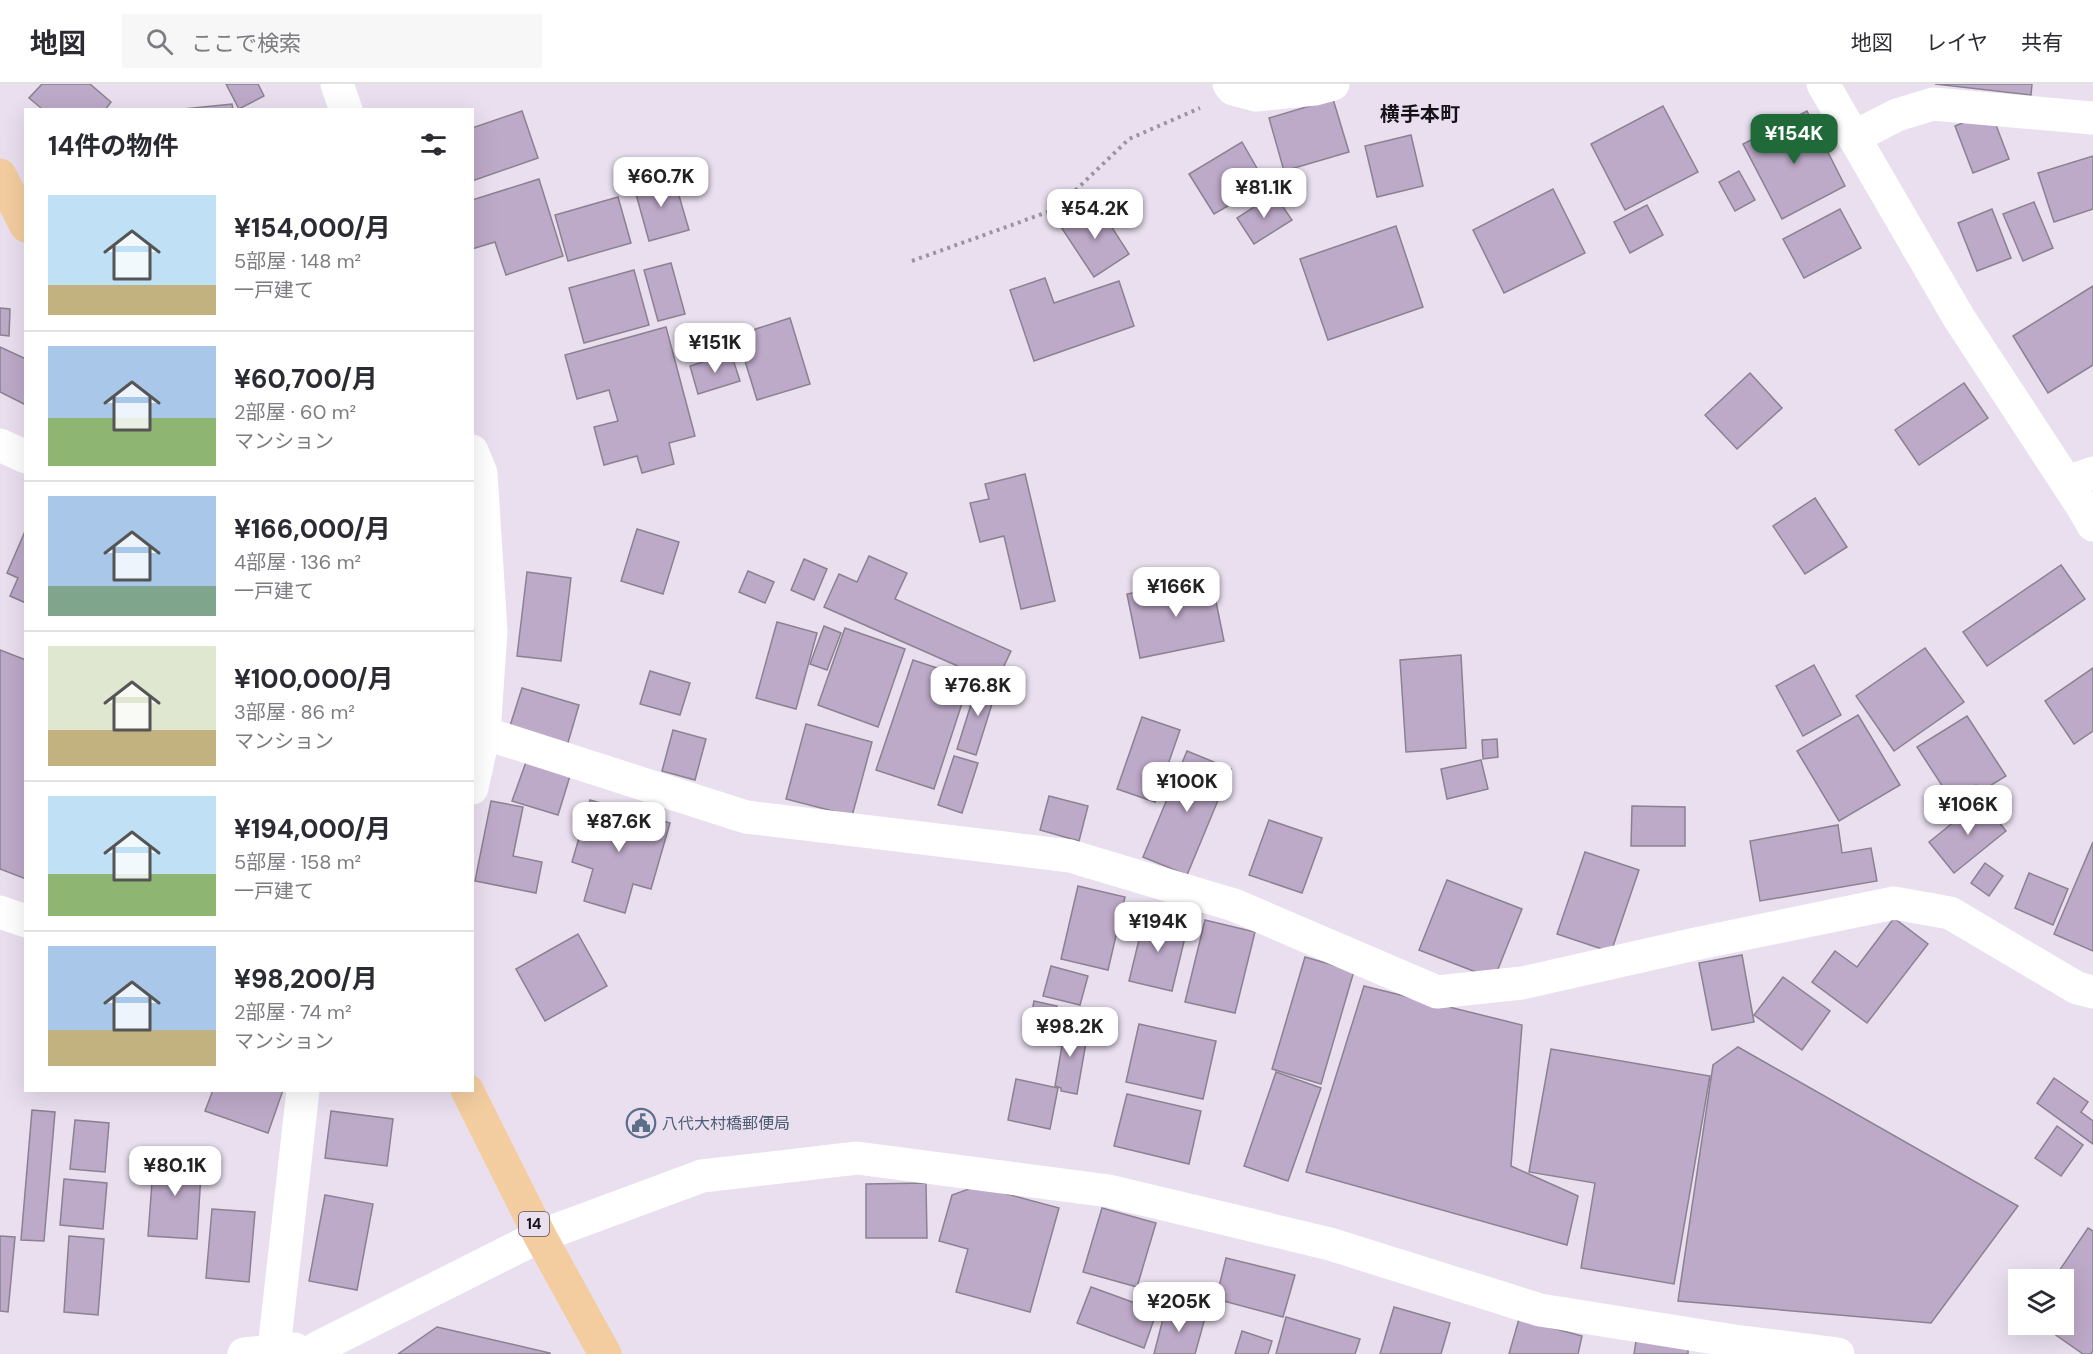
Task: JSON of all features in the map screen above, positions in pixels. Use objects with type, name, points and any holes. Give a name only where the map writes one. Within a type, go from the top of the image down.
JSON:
[{"type":"main road","points":[[0,175],[24,222]]},
{"type":"main road","name":"14","points":[[468,1092],[540,1236],[605,1354]]},
{"type":"street","points":[[337,84],[345,108]]},
{"type":"street","points":[[1231,87],[1256,95],[1314,89],[1333,84]]},
{"type":"street","points":[[1822,84],[1959,318],[2080,478],[2093,525]]},
{"type":"street","points":[[1854,137],[1897,115],[1933,104],[2093,118]]},
{"type":"street","points":[[0,445],[24,457]]},
{"type":"street","points":[[474,456],[481,473],[491,631],[484,733],[474,779]]},
{"type":"street","points":[[484,733],[746,818],[1070,856],[1234,905],[1437,992],[1522,983],[1894,903],[1950,912],[2077,988],[2093,992]]},
{"type":"street","points":[[0,912],[24,920]]},
{"type":"street","points":[[303,1092],[259,1352],[318,1351],[540,1236],[702,1176],[857,1158],[1108,1191],[1330,1244],[1540,1310],[1734,1341],[1838,1354]]},
{"type":"path","points":[[912,261],[1056,209],[1129,139],[1191,113],[1231,87]]},
{"type":"building","points":[[42,84],[90,84],[111,102],[106,108],[41,108],[29,98]]},
{"type":"building","points":[[226,84],[258,84],[264,96],[238,108]]},
{"type":"building","points":[[1935,84],[2032,84],[2031,95]]},
{"type":"building","points":[[1333,99],[1349,152],[1284,171],[1269,118]]},
{"type":"building","points":[[232,104],[233,108],[193,108]]},
{"type":"building","points":[[1663,106],[1698,172],[1625,210],[1591,144]]},
{"type":"building","points":[[522,111],[538,158],[474,180],[474,127]]},
{"type":"building","points":[[1807,111],[1845,186],[1782,219],[1743,144]]},
{"type":"building","points":[[1991,112],[2009,159],[1973,173],[1955,126]]},
{"type":"building","points":[[1411,135],[1423,186],[1377,197],[1365,146]]},
{"type":"building","points":[[1242,142],[1266,184],[1214,214],[1189,174]]},
{"type":"building","points":[[2093,156],[2093,209],[2054,222],[2038,173]]},
{"type":"building","points":[[1739,171],[1755,200],[1735,211],[1719,182]]},
{"type":"building","points":[[673,175],[689,230],[649,241],[634,187]]},
{"type":"building","points":[[539,179],[563,256],[506,275],[495,242],[474,248],[474,199]]},
{"type":"building","points":[[1553,189],[1585,253],[1504,293],[1473,230]]},
{"type":"building","points":[[1274,194],[1292,220],[1254,244],[1237,218]]},
{"type":"building","points":[[618,197],[631,243],[568,261],[555,215]]},
{"type":"building","points":[[2034,202],[2053,248],[2023,261],[2003,214]]},
{"type":"building","points":[[1097,204],[1129,254],[1094,277],[1061,227]]},
{"type":"building","points":[[1647,205],[1663,235],[1630,253],[1614,222]]},
{"type":"building","points":[[1840,209],[1861,248],[1804,278],[1783,239]]},
{"type":"building","points":[[1992,209],[2011,258],[1977,271],[1958,223]]},
{"type":"building","points":[[1396,226],[1423,307],[1328,340],[1300,259]]},
{"type":"building","points":[[671,263],[685,314],[658,321],[644,270]]},
{"type":"building","points":[[634,270],[649,325],[584,343],[569,288]]},
{"type":"building","points":[[1045,278],[1054,303],[1119,281],[1134,326],[1034,361],[1010,290]]},
{"type":"building","points":[[2093,286],[2093,365],[2048,393],[2013,336]]},
{"type":"building","points":[[0,308],[10,309],[9,336],[0,335]]},
{"type":"building","points":[[790,318],[810,384],[757,400],[737,335]]},
{"type":"building","points":[[666,327],[695,436],[669,443],[674,464],[642,473],[637,456],[604,465],[594,427],[618,421],[609,390],[577,399],[565,355]]},
{"type":"building","points":[[0,347],[24,358],[24,404],[0,392]]},
{"type":"building","points":[[731,353],[740,381],[698,394],[690,366]]},
{"type":"building","points":[[1750,373],[1782,408],[1737,449],[1705,415]]},
{"type":"building","points":[[1964,383],[1988,418],[1919,465],[1895,430]]},
{"type":"building","points":[[1025,474],[1055,601],[1021,609],[1004,536],[980,542],[970,503],[989,499],[985,484]]},
{"type":"building","points":[[1815,498],[1847,547],[1805,574],[1773,526]]},
{"type":"building","points":[[637,529],[679,542],[663,594],[621,581]]},
{"type":"building","points":[[24,534],[24,602],[10,596],[18,578],[7,573]]},
{"type":"building","points":[[869,556],[907,573],[895,599],[1011,651],[996,683],[824,607],[839,574],[857,582]]},
{"type":"building","points":[[804,559],[827,569],[814,600],[791,590]]},
{"type":"building","points":[[2061,565],[2085,599],[1987,666],[1963,632]]},
{"type":"building","points":[[748,571],[774,582],[765,603],[739,592]]},
{"type":"building","points":[[527,572],[571,578],[561,661],[517,656]]},
{"type":"building","points":[[1211,577],[1224,641],[1140,658],[1127,594]]},
{"type":"building","points":[[777,622],[817,633],[796,709],[756,698]]},
{"type":"building","points":[[824,626],[841,633],[827,670],[810,664]]},
{"type":"building","points":[[845,628],[905,649],[878,727],[818,705]]},
{"type":"building","points":[[1925,648],[1964,702],[1894,751],[1856,696]]},
{"type":"building","points":[[0,650],[24,659],[24,878],[0,869]]},
{"type":"building","points":[[1461,655],[1466,748],[1406,752],[1400,660]]},
{"type":"building","points":[[913,660],[970,679],[934,789],[876,770]]},
{"type":"building","points":[[1814,665],[1841,715],[1803,736],[1776,686]]},
{"type":"building","points":[[2093,668],[2093,731],[2074,744],[2045,701]]},
{"type":"building","points":[[650,671],[690,683],[680,715],[640,704]]},
{"type":"building","points":[[979,679],[998,685],[976,755],[957,749]]},
{"type":"building","points":[[522,688],[579,705],[567,746],[509,729]]},
{"type":"building","points":[[1858,715],[1900,785],[1839,821],[1797,751]]},
{"type":"building","points":[[1967,716],[2006,776],[1980,792],[1976,785],[1952,801],[1917,747]]},
{"type":"building","points":[[1142,717],[1180,730],[1155,802],[1117,789]]},
{"type":"building","points":[[806,724],[872,742],[852,816],[786,799]]},
{"type":"building","points":[[673,730],[706,739],[695,780],[662,771]]},
{"type":"building","points":[[1497,739],[1498,757],[1483,759],[1482,740]]},
{"type":"building","points":[[1187,751],[1231,769],[1187,875],[1143,857]]},
{"type":"building","points":[[954,756],[978,763],[962,813],[938,805]]},
{"type":"building","points":[[1481,760],[1488,789],[1447,799],[1441,769]]},
{"type":"building","points":[[526,762],[570,776],[558,815],[512,801]]},
{"type":"building","points":[[1049,796],[1088,806],[1079,841],[1040,830]]},
{"type":"building","points":[[590,800],[670,823],[651,889],[633,884],[625,913],[584,901],[593,869],[572,862]]},
{"type":"building","points":[[1981,800],[2006,831],[1954,873],[1929,842]]},
{"type":"building","points":[[491,801],[523,807],[513,856],[542,862],[536,893],[475,881]]},
{"type":"building","points":[[1632,806],[1685,807],[1685,846],[1631,846]]},
{"type":"building","points":[[1269,820],[1322,838],[1302,893],[1249,875]]},
{"type":"building","points":[[1838,825],[1842,853],[1871,848],[1877,881],[1760,901],[1750,841]]},
{"type":"building","points":[[2093,842],[2093,951],[2054,934]]},
{"type":"building","points":[[1585,852],[1639,870],[1611,952],[1557,934]]},
{"type":"building","points":[[1985,863],[2003,876],[1989,896],[1971,883]]},
{"type":"building","points":[[2029,873],[2068,889],[2053,925],[2015,908]]},
{"type":"building","points":[[1447,880],[1522,909],[1494,979],[1419,950]]},
{"type":"building","points":[[1078,886],[1125,897],[1108,970],[1061,959]]},
{"type":"building","points":[[1145,915],[1188,925],[1172,991],[1129,981]]},
{"type":"building","points":[[1894,918],[1928,944],[1867,1023],[1812,982],[1835,951],[1857,967]]},
{"type":"building","points":[[1205,920],[1255,932],[1235,1013],[1185,1002]]},
{"type":"building","points":[[578,934],[607,986],[545,1021],[516,969]]},
{"type":"building","points":[[1742,955],[1754,1022],[1712,1030],[1699,963]]},
{"type":"building","points":[[1305,957],[1354,971],[1321,1084],[1272,1069]]},
{"type":"building","points":[[1051,966],[1088,976],[1080,1005],[1043,996]]},
{"type":"building","points":[[1783,977],[1830,1011],[1802,1050],[1754,1015]]},
{"type":"building","points":[[1364,986],[1522,1025],[1511,1166],[1578,1196],[1567,1245],[1306,1172]]},
{"type":"building","points":[[1034,1001],[1057,1006],[1054,1022],[1031,1018]]},
{"type":"building","points":[[1139,1024],[1216,1041],[1203,1099],[1126,1082]]},
{"type":"building","points":[[1058,1026],[1088,1031],[1077,1094],[1061,1091],[1061,1088],[1055,1086],[1062,1046],[1054,1045]]},
{"type":"building","points":[[1738,1047],[2018,1206],[1931,1323],[1678,1301],[1713,1065]]},
{"type":"building","points":[[1551,1049],[1710,1076],[1674,1284],[1581,1268],[1595,1183],[1529,1172]]},
{"type":"building","points":[[1276,1072],[1321,1088],[1288,1181],[1244,1166]]},
{"type":"building","points":[[2054,1078],[2088,1102],[2081,1112],[2093,1121],[2093,1144],[2037,1103]]},
{"type":"building","points":[[1016,1079],[1058,1088],[1050,1129],[1008,1120]]},
{"type":"building","points":[[212,1092],[282,1092],[268,1133],[205,1111]]},
{"type":"building","points":[[1127,1094],[1201,1111],[1189,1164],[1114,1146]]},
{"type":"building","points":[[32,1110],[55,1112],[44,1241],[21,1240]]},
{"type":"building","points":[[331,1111],[393,1119],[387,1166],[325,1158]]},
{"type":"building","points":[[75,1120],[109,1123],[105,1172],[70,1169]]},
{"type":"building","points":[[2057,1126],[2083,1145],[2061,1176],[2035,1158]]},
{"type":"building","points":[[154,1155],[202,1157],[197,1239],[148,1236]]},
{"type":"building","points":[[64,1179],[107,1183],[103,1229],[60,1225]]},
{"type":"building","points":[[926,1183],[927,1238],[866,1238],[866,1184]]},
{"type":"building","points":[[977,1186],[1059,1208],[1030,1312],[956,1292],[968,1249],[939,1241],[952,1195]]},
{"type":"building","points":[[325,1195],[373,1204],[357,1290],[309,1281]]},
{"type":"building","points":[[1102,1208],[1156,1223],[1137,1287],[1083,1272]]},
{"type":"building","points":[[212,1209],[255,1212],[249,1282],[206,1278]]},
{"type":"building","points":[[2088,1228],[2093,1231],[2093,1351],[2091,1354],[2083,1354],[2056,1335],[2074,1335],[2074,1269],[2060,1269]]},
{"type":"building","points":[[0,1236],[15,1237],[8,1312],[0,1311]]},
{"type":"building","points":[[69,1236],[104,1239],[98,1315],[64,1312]]},
{"type":"building","points":[[1226,1258],[1295,1275],[1283,1317],[1216,1299]]},
{"type":"building","points":[[1091,1287],[1157,1311],[1144,1348],[1077,1323]]},
{"type":"building","points":[[1166,1307],[1205,1318],[1195,1354],[1154,1354]]},
{"type":"building","points":[[1394,1307],[1450,1323],[1441,1354],[1380,1354]]},
{"type":"building","points":[[1286,1317],[1360,1339],[1355,1354],[1276,1354]]},
{"type":"building","points":[[1519,1319],[1582,1336],[1578,1354],[1509,1354]]},
{"type":"building","points":[[437,1327],[550,1353],[550,1354],[398,1354]]},
{"type":"building","points":[[1242,1331],[1272,1341],[1268,1354],[1235,1354]]},
{"type":"building","points":[[1636,1341],[1688,1349],[1688,1354],[1634,1354]]},
{"type":"place","name":"八代大村橋郵便局","points":[[641,1123]]},
{"type":"district","name":"横手本町","points":[[1420,114]]}]
